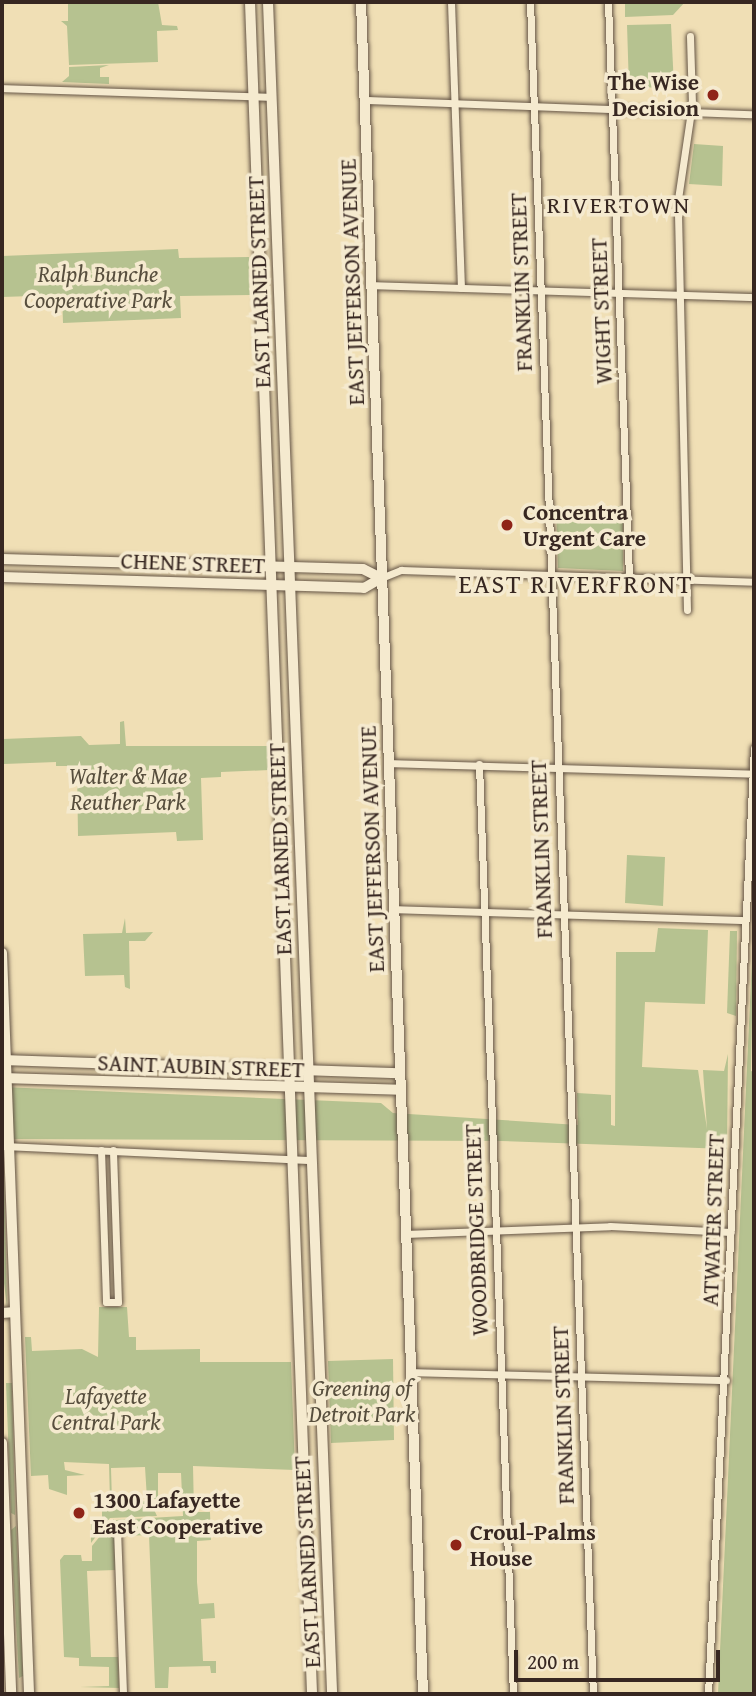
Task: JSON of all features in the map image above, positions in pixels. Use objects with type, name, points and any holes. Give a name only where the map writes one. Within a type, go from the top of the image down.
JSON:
[{"type":"street","name":"EAST LARNED STREET","points":[[250,2],[312,1689]]},
{"type":"street","name":"EAST LARNED STREET","points":[[268,2],[320,1437],[332,1690]]},
{"type":"street","name":"EAST JEFFERSON AVENUE","points":[[361,2],[422,1694]]},
{"type":"street","points":[[451,2],[461,288]]},
{"type":"street","name":"FRANKLIN STREET","points":[[530,2],[593,1694]]},
{"type":"street","name":"WIGHT STREET","points":[[608,2],[629,577]]},
{"type":"street","points":[[687,610],[678,199],[690,111],[690,36]]},
{"type":"street","points":[[252,78],[261,83],[270,80]]},
{"type":"street","points":[[2,88],[271,97]]},
{"type":"street","points":[[364,100],[754,114]]},
{"type":"street","points":[[254,118],[264,112],[272,118]]},
{"type":"street","points":[[258,236],[276,236]]},
{"type":"street","points":[[371,285],[754,297]]},
{"type":"street","points":[[263,363],[281,362]]},
{"type":"street","points":[[270,549],[288,550]]},
{"type":"street","points":[[5,559],[5,577]]},
{"type":"street","name":"CHENE STREET","points":[[5,559],[353,569],[381,578]]},
{"type":"street","points":[[87,562],[87,580]]},
{"type":"street","points":[[173,565],[173,582]]},
{"type":"street","points":[[250,584],[256,575],[251,566]]},
{"type":"street","points":[[310,586],[305,576],[311,568]]},
{"type":"street","points":[[352,587],[358,578],[353,569]]},
{"type":"street","name":"CHENE STREET","points":[[5,577],[364,588],[401,570],[754,582]]},
{"type":"street","points":[[272,606],[281,601],[290,606]]},
{"type":"street","name":"ATWATER STREET","points":[[708,1694],[726,1380],[754,748]]},
{"type":"street","points":[[388,762],[752,774]]},
{"type":"street","name":"WOODBRIDGE STREET","points":[[479,764],[513,1694]]},
{"type":"street","points":[[280,822],[298,821]]},
{"type":"street","points":[[393,909],[563,912],[745,920]]},
{"type":"street","points":[[2,955],[4,1078],[7,1100],[5,1145],[15,1312],[29,1694]]},
{"type":"street","points":[[285,964],[303,964]]},
{"type":"street","points":[[288,1054],[306,1054]]},
{"type":"street","name":"SAINT AUBIN STREET","points":[[4,1060],[326,1073],[399,1073]]},
{"type":"street","points":[[23,1079],[25,1061]]},
{"type":"street","points":[[146,1065],[146,1083]]},
{"type":"street","points":[[271,1070],[271,1088]]},
{"type":"street","points":[[325,1089],[326,1073]]},
{"type":"street","points":[[372,1074],[373,1090]]},
{"type":"street","name":"SAINT AUBIN STREET","points":[[4,1078],[400,1090]]},
{"type":"street","points":[[5,1145],[310,1160]]},
{"type":"street","points":[[101,1150],[106,1302],[118,1302],[113,1150]]},
{"type":"street","points":[[293,1180],[303,1176],[311,1181]]},
{"type":"street","points":[[405,1234],[575,1227],[731,1232]]},
{"type":"street","points":[[104,1230],[116,1229]]},
{"type":"street","points":[[295,1230],[314,1229]]},
{"type":"street","points":[[2,1313],[15,1312]]},
{"type":"street","points":[[410,1372],[726,1380]]},
{"type":"street","points":[[303,1437],[320,1437]]},
{"type":"street","points":[[2,1443],[11,1694]]},
{"type":"street","points":[[5,1523],[23,1522]]},
{"type":"street","points":[[117,1529],[123,1694]]},
{"type":"street","points":[[10,1677],[20,1682],[29,1679]]},
{"type":"street","points":[[312,1689],[332,1690]]},
{"type":"green space","points":[[68,2],[158,2],[162,25],[177,26],[178,30],[157,31],[158,62],[69,65],[67,26],[61,21],[68,21]]},
{"type":"green space","points":[[625,2],[685,2],[673,15],[625,17]]},
{"type":"green space","points":[[671,24],[674,87],[629,88],[627,25]]},
{"type":"green space","points":[[109,65],[100,68],[100,77],[109,77],[109,84],[62,82],[69,76],[69,67]]},
{"type":"green space","points":[[694,144],[723,146],[722,186],[689,184]]},
{"type":"green space","name":"Ralph Bunche Cooperative Park","points":[[178,249],[179,258],[249,257],[250,295],[180,296],[181,318],[63,323],[62,295],[2,297],[2,256]]},
{"type":"green space","points":[[623,506],[623,571],[558,568],[556,508]]},
{"type":"green space","name":"Walter & Mae Reuther Park","points":[[124,721],[126,746],[268,746],[269,770],[221,772],[221,777],[201,778],[203,840],[177,841],[176,832],[78,836],[77,766],[56,766],[56,762],[4,764],[3,739],[81,736],[89,745],[120,744],[120,722]]},
{"type":"green space","points":[[627,855],[665,857],[663,906],[625,903]]},
{"type":"green space","points":[[754,916],[751,1071],[754,1072],[754,1694],[718,1694]]},
{"type":"green space","points":[[125,918],[126,933],[153,932],[145,941],[129,941],[130,989],[125,987],[124,975],[85,976],[83,934],[122,933]]},
{"type":"green space","points":[[658,928],[708,930],[705,1004],[645,1002],[642,1067],[698,1070],[707,1129],[703,1070],[724,1071],[728,1054],[727,1149],[501,1141],[2,1139],[2,1087],[381,1103],[393,1113],[578,1125],[577,1093],[611,1095],[611,1125],[615,1126],[616,952],[655,952]]},
{"type":"green space","points":[[730,931],[737,931],[736,1016],[727,1013]]},
{"type":"green space","points":[[2,1166],[4,1168],[7,1307],[2,1267]]},
{"type":"green space","name":"Lafayette Central Park","points":[[99,1307],[127,1307],[129,1337],[136,1337],[136,1350],[200,1349],[200,1362],[291,1362],[295,1470],[193,1466],[194,1512],[210,1512],[211,1540],[197,1541],[197,1582],[199,1604],[214,1603],[215,1618],[201,1619],[203,1661],[216,1661],[216,1673],[211,1673],[210,1666],[169,1667],[168,1688],[155,1688],[149,1535],[122,1536],[116,1520],[183,1516],[181,1473],[158,1473],[158,1499],[147,1499],[145,1467],[111,1468],[112,1502],[150,1501],[157,1516],[110,1518],[91,1543],[91,1523],[102,1520],[102,1501],[110,1501],[109,1464],[64,1462],[65,1470],[85,1475],[67,1476],[67,1495],[49,1489],[48,1475],[31,1476],[25,1337],[31,1337],[32,1351],[82,1349],[98,1357]]},
{"type":"green space","name":"Greening of Detroit Park","points":[[393,1359],[394,1440],[331,1443],[328,1361]]},
{"type":"green space","points":[[6,1383],[12,1383],[15,1515],[11,1513]]},
{"type":"green space","points":[[114,1519],[115,1570],[87,1571],[91,1657],[118,1657],[119,1688],[80,1687],[109,1686],[109,1667],[79,1666],[79,1658],[64,1657],[60,1560],[64,1555],[81,1555],[82,1561],[92,1561],[92,1546]]},
{"type":"green space","points":[[16,1526],[23,1676],[19,1678],[11,1530]]},
{"type":"place","name":"The Wise Decision","points":[[713,95]]},
{"type":"place","name":"Concentra Urgent Care","points":[[507,525]]},
{"type":"place","name":"1300 Lafayette East Cooperative","points":[[79,1513]]},
{"type":"place","name":"Croul-Palms House","points":[[456,1545]]},
{"type":"district","name":"RIVERTOWN","points":[[619,205]]},
{"type":"district","name":"EAST RIVERFRONT","points":[[576,584]]}]
